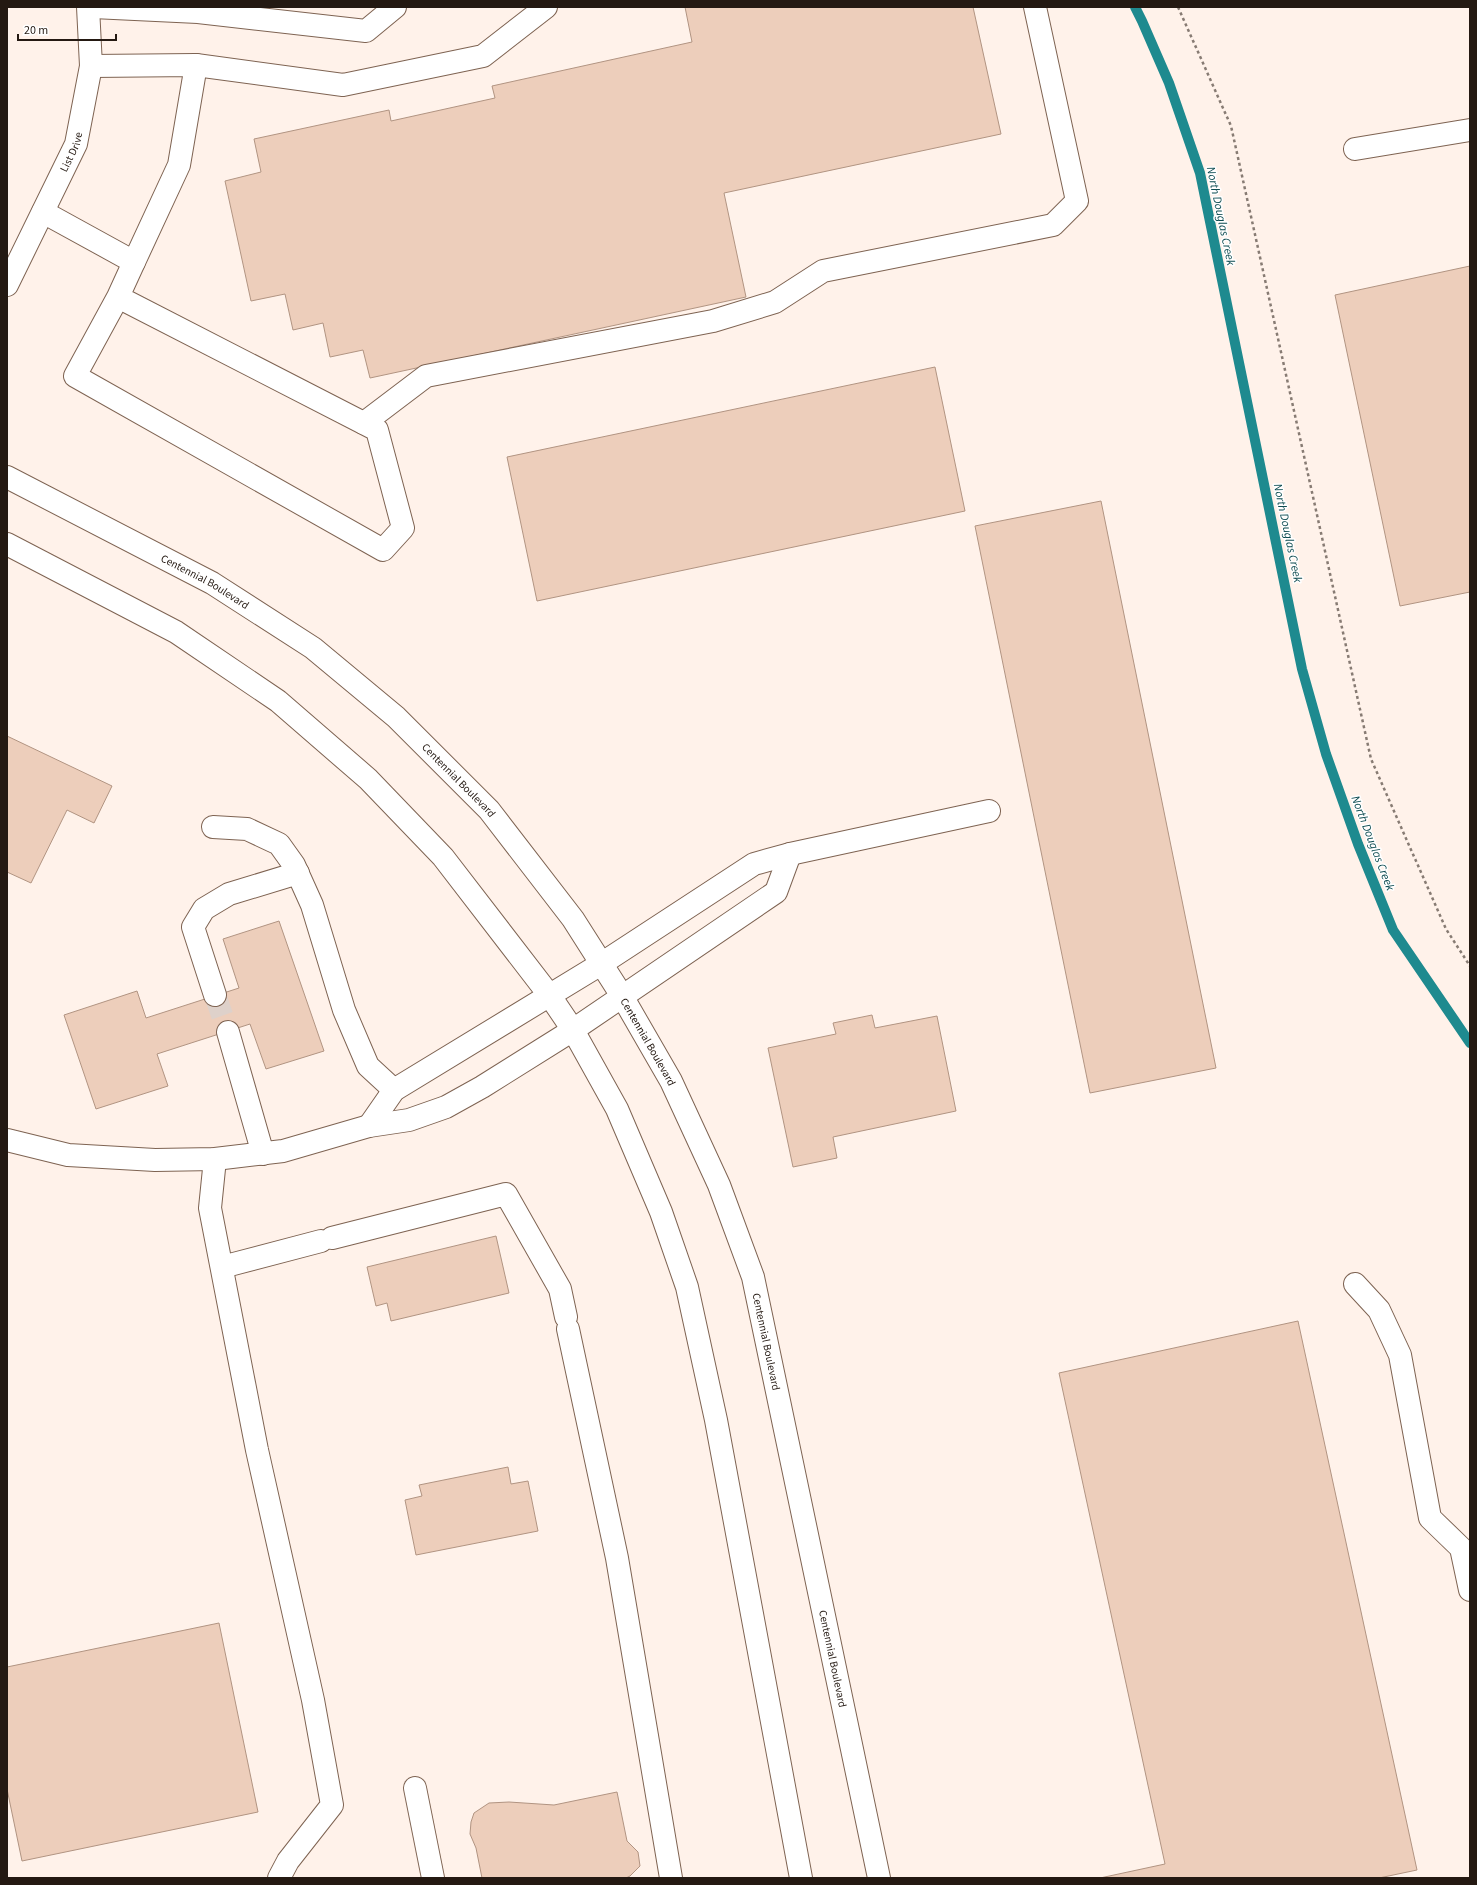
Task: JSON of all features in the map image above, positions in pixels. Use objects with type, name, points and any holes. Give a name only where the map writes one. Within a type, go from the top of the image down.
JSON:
[{"type":"main road","name":"List Drive","points":[[7,285],[76,144],[91,66],[88,7]]},
{"type":"main road","points":[[94,7],[198,10],[366,31],[395,7]]},
{"type":"main road","points":[[91,66],[196,65],[342,85],[483,56],[546,7]]},
{"type":"main road","points":[[364,423],[426,376],[713,321],[775,302],[824,271],[1053,225],[1077,201],[1035,7]]},
{"type":"main road","points":[[118,297],[377,430],[403,528],[383,550],[75,376],[118,297],[179,166],[196,65]]},
{"type":"main road","points":[[1355,149],[1470,130]]},
{"type":"main road","points":[[43,212],[134,262]]},
{"type":"main road","name":"Centennial Boulevard","points":[[7,477],[212,583],[313,648],[396,717],[489,810],[573,919],[622,996],[671,1081],[719,1185],[753,1276],[879,1878]]},
{"type":"main road","points":[[7,544],[176,632],[278,701],[368,779],[443,857],[550,996],[573,1030],[617,1109],[661,1212],[687,1286],[718,1428],[801,1878]]},
{"type":"main road","points":[[369,1126],[394,1090],[601,964],[754,864],[790,854],[989,811]]},
{"type":"main road","points":[[213,827],[247,829],[279,844],[298,874],[312,905],[344,1010],[368,1066],[394,1090]]},
{"type":"main road","points":[[7,1140],[68,1155],[155,1160],[215,1159],[283,1151],[369,1126],[409,1120],[446,1107],[482,1087],[573,1030],[776,892],[790,854]]},
{"type":"main road","points":[[215,995],[193,927],[204,909],[229,894],[298,874]]},
{"type":"main road","points":[[228,1032],[262,1154]]},
{"type":"main road","points":[[215,1159],[210,1208],[257,1450],[313,1700],[332,1805],[288,1861],[279,1878]]},
{"type":"main road","points":[[222,1267],[506,1194],[560,1289],[617,1558],[671,1878]]},
{"type":"main road","points":[[1355,1284],[1379,1310],[1400,1355],[1430,1518],[1461,1548],[1470,1590]]},
{"type":"main road","points":[[415,1788],[433,1878]]},
{"type":"path","points":[[1178,7],[1231,126],[1371,758],[1446,929],[1470,966]]},
{"type":"building","points":[[685,7],[973,7],[1001,134],[724,193],[746,297],[370,378],[363,350],[330,357],[323,323],[293,330],[285,294],[251,301],[225,181],[261,172],[254,139],[389,110],[391,121],[495,98],[492,86],[692,42]]},
{"type":"building","points":[[1470,266],[1470,592],[1400,606],[1335,295]]},
{"type":"building","points":[[935,367],[965,511],[537,601],[507,457]]},
{"type":"building","points":[[1101,501],[1216,1068],[1090,1093],[975,526]]},
{"type":"building","points":[[7,736],[112,786],[94,823],[67,810],[31,883],[7,872]]},
{"type":"building","points":[[279,921],[324,1051],[266,1069],[250,1024],[157,1054],[168,1086],[96,1109],[64,1015],[137,991],[146,1018],[239,988],[223,939]]},
{"type":"building","points":[[872,1015],[875,1028],[937,1016],[956,1111],[833,1137],[837,1158],[793,1167],[768,1048],[836,1034],[833,1023]]},
{"type":"building","points":[[496,1236],[509,1293],[391,1321],[387,1303],[376,1306],[367,1267]]},
{"type":"building","points":[[1298,1321],[1417,1870],[1379,1878],[1100,1878],[1165,1864],[1059,1373]]},
{"type":"building","points":[[508,1467],[511,1484],[528,1481],[538,1531],[416,1555],[405,1500],[422,1496],[419,1485]]},
{"type":"building","points":[[219,1623],[258,1812],[22,1861],[7,1789],[7,1667]]},
{"type":"building","points":[[617,1792],[627,1841],[638,1852],[640,1866],[630,1876],[626,1878],[482,1878],[476,1848],[470,1834],[471,1822],[474,1813],[489,1803],[509,1802],[554,1805]]},
{"type":"waterway","name":"North Douglas Creek","points":[[1135,7],[1169,83],[1200,173],[1302,669],[1326,754],[1358,844],[1393,930],[1470,1043]]},
{"type":"tunnel","points":[[215,995],[228,1032]]}]
